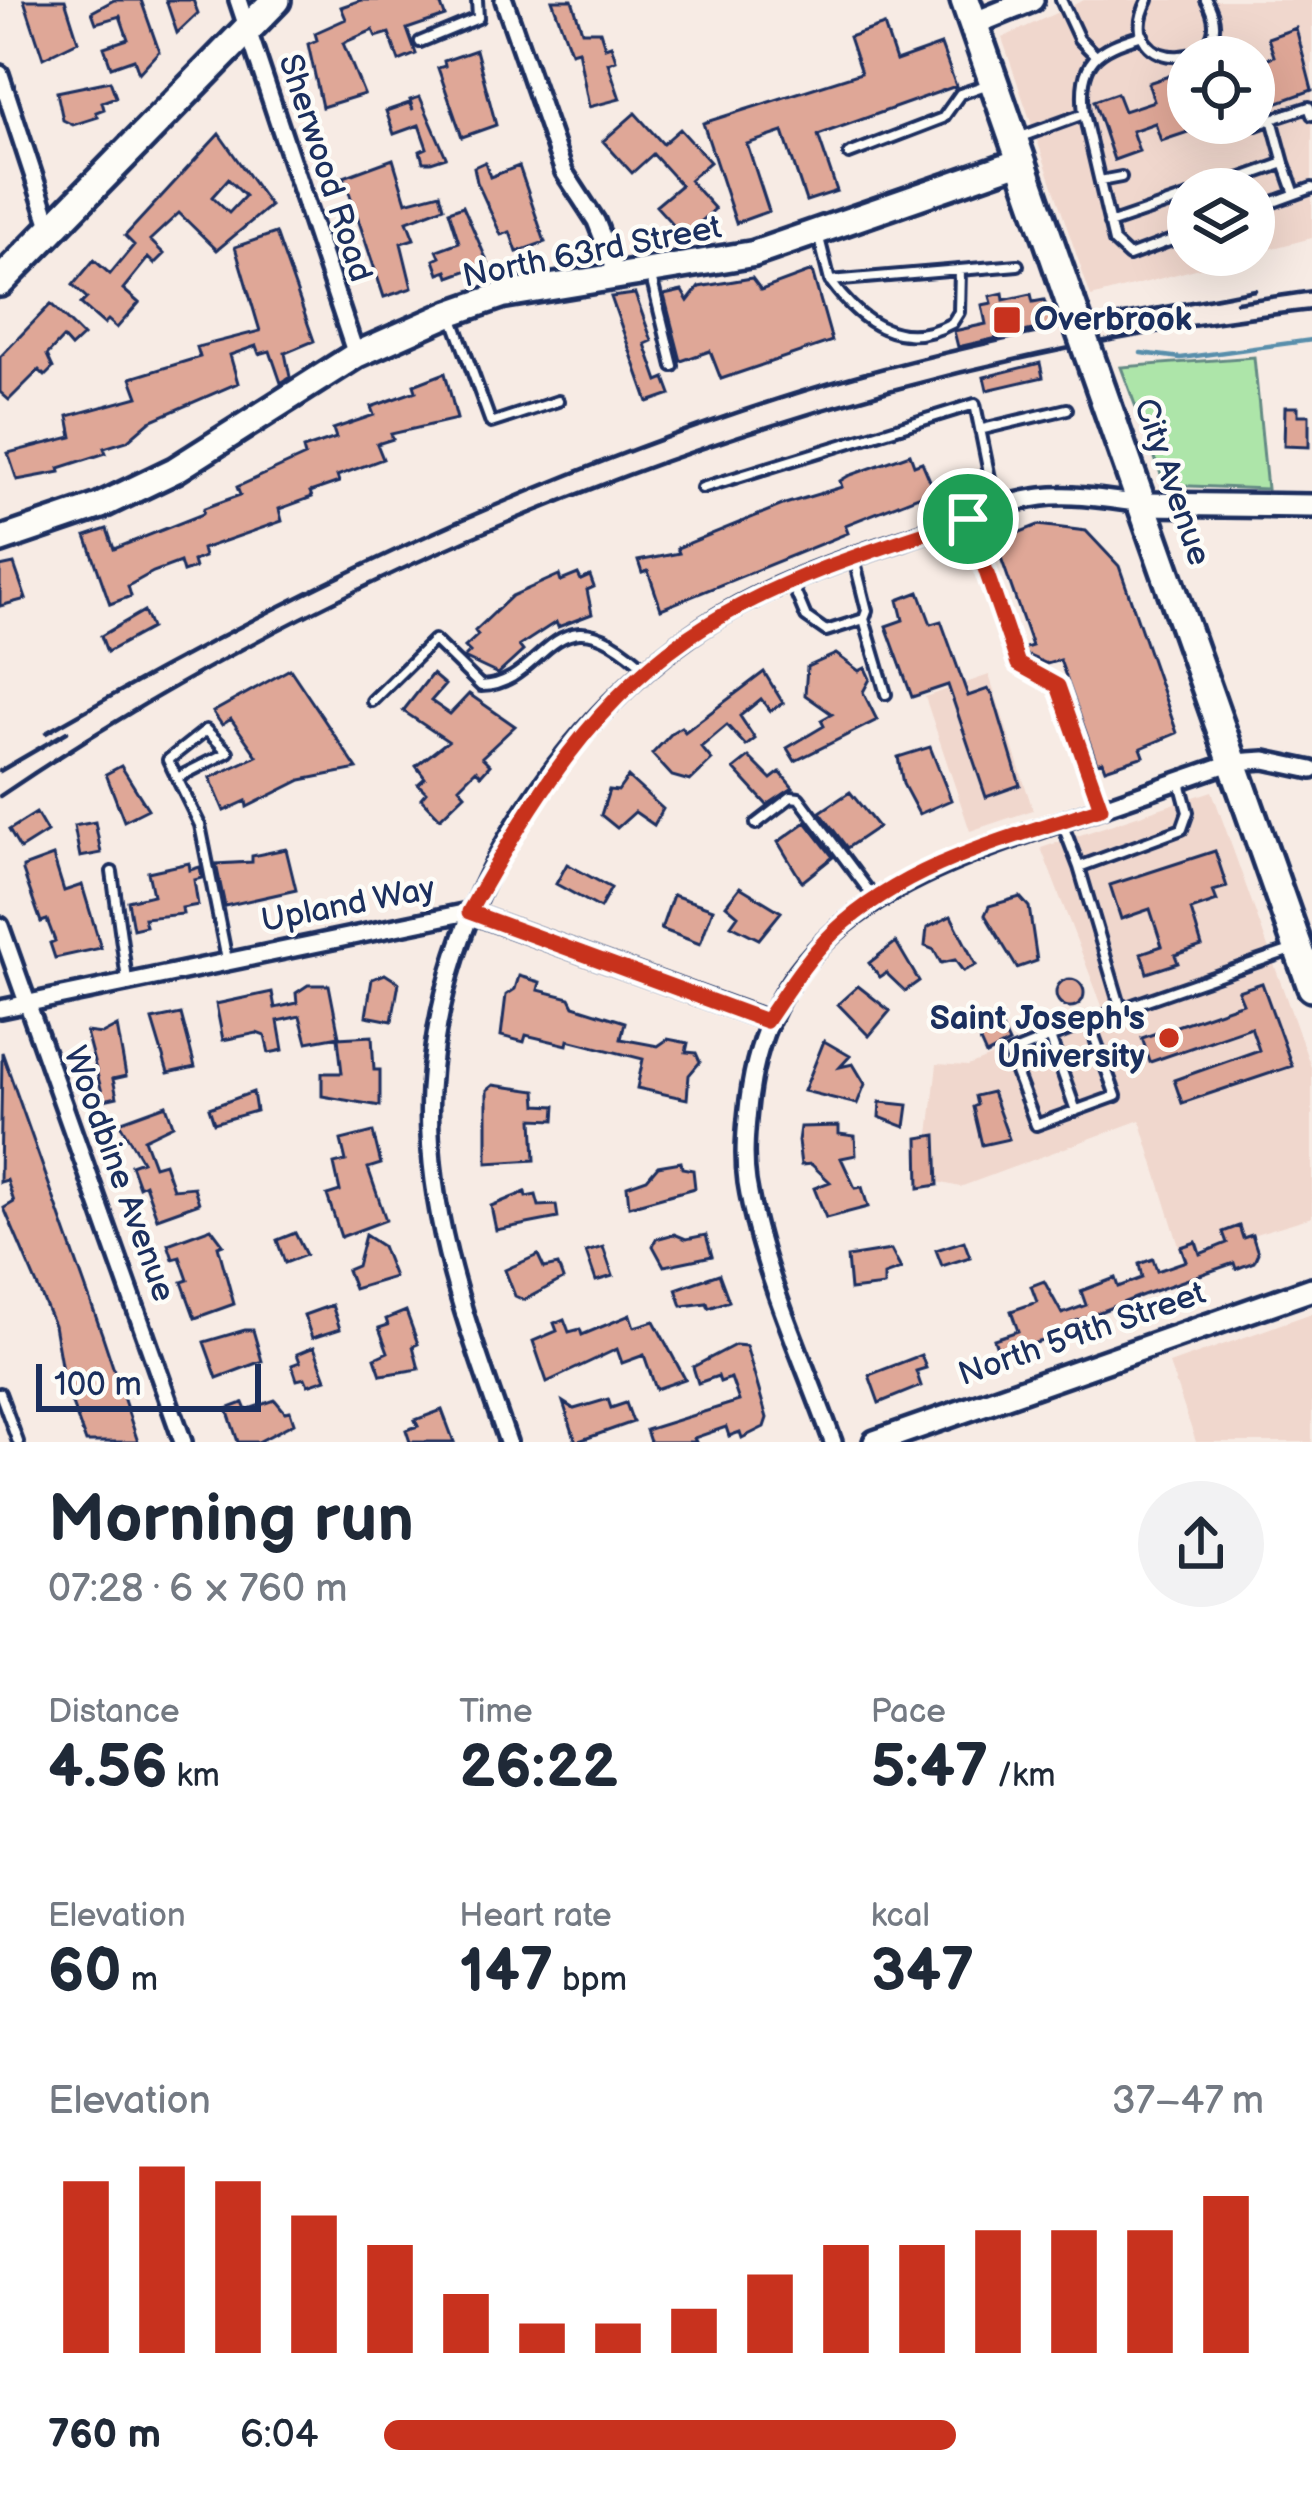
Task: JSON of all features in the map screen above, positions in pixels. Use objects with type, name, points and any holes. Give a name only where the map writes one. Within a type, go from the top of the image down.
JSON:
[{"type":"highway","points":[[0,281],[276,0]]},
{"type":"highway","name":"City Avenue","points":[[969,12],[1312,987]]},
{"type":"main road","name":"North 63rd Street","points":[[0,540],[100,506],[175,470],[356,355],[451,313],[502,296],[753,254],[1017,150]]},
{"type":"street","name":"Sherwood Road","points":[[238,0],[356,355]]},
{"type":"street","points":[[504,0],[564,172],[596,220],[617,274]]},
{"type":"street","points":[[969,12],[1032,0]]},
{"type":"street","points":[[0,74],[51,229]]},
{"type":"street","points":[[508,1442],[446,1265],[432,1169],[430,1086],[442,1013],[469,912],[532,801],[577,740],[704,627],[854,557],[996,510],[1058,496],[1142,504],[1312,506]]},
{"type":"street","points":[[832,1442],[760,1235],[747,1183],[746,1122],[766,1021],[831,935],[875,899],[932,867],[1233,762],[1265,760],[1312,770]]},
{"type":"street","name":"Upland Way","points":[[0,1009],[469,912],[766,1021]]},
{"type":"street","name":"Woodbine Avenue","points":[[0,926],[183,1442]]},
{"type":"street","name":"North 59th Street","points":[[874,1442],[1312,1289]]},
{"type":"lane","points":[[420,42],[478,18],[477,0]]},
{"type":"lane","points":[[1061,0],[1079,39],[1095,55]]},
{"type":"lane","points":[[1148,0],[1142,11],[1143,34],[1164,57],[1196,53],[1211,37],[1214,20],[1207,0]]},
{"type":"lane","points":[[1143,34],[1095,55],[1083,93],[1084,114],[1114,242],[1129,256],[1167,242]]},
{"type":"lane","points":[[849,154],[944,118],[960,94],[994,82]]},
{"type":"lane","points":[[1275,118],[1309,106],[1312,116]]},
{"type":"lane","points":[[1017,150],[1084,114]]},
{"type":"lane","points":[[1275,129],[1295,194]]},
{"type":"lane","points":[[1271,168],[1285,163]]},
{"type":"lane","points":[[1100,181],[1121,177]]},
{"type":"lane","points":[[1275,201],[1312,188]]},
{"type":"lane","points":[[1109,224],[1167,204]]},
{"type":"lane","points":[[817,232],[830,281],[855,316],[912,335],[952,323],[959,312],[960,270]]},
{"type":"lane","points":[[830,281],[1018,265]]},
{"type":"lane","points":[[649,270],[673,366]]},
{"type":"lane","points":[[451,313],[491,423],[558,401]]},
{"type":"lane","points":[[702,488],[975,404],[996,510]]},
{"type":"lane","points":[[983,430],[1067,410]]},
{"type":"lane","points":[[968,519],[1018,664],[1058,686],[1101,808]]},
{"type":"lane","points":[[854,557],[867,605],[864,619],[886,694]]},
{"type":"lane","points":[[792,582],[802,611],[819,628],[834,633],[864,619]]},
{"type":"lane","points":[[372,701],[434,640],[482,686],[508,680],[551,641],[589,634],[619,643],[650,672]]},
{"type":"lane","points":[[177,778],[228,752],[206,730],[168,760],[200,825],[227,960]]},
{"type":"lane","points":[[1079,867],[1182,829],[1188,812],[1180,781]]},
{"type":"lane","points":[[756,824],[790,797],[799,797],[875,899]]},
{"type":"lane","points":[[1061,821],[1121,1010]]},
{"type":"lane","points":[[112,872],[128,982]]},
{"type":"lane","points":[[1089,1022],[1116,1096],[1036,1125],[1009,1054],[1050,1037],[1089,1022],[1121,1010],[1298,948]]},
{"type":"lane","points":[[1050,1037],[1076,1111]]},
{"type":"lane","points":[[0,1393],[18,1442]]},
{"type":"shaded area","points":[[1084,0],[1312,0],[1312,238],[1275,248],[1275,168],[1167,168],[1170,276],[1091,297],[1002,38]]},
{"type":"shaded area","points":[[989,675],[1033,810],[970,831],[925,697]]},
{"type":"shaded area","name":"Saint Joseph's University","points":[[1212,791],[1312,1070],[1312,1217],[1182,1256],[1140,1120],[960,1187],[924,1179],[937,1064],[968,1066],[1104,1011],[1041,848]]},
{"type":"shaded area","points":[[1312,1313],[1312,1442],[1196,1442],[1169,1364]]},
{"type":"green space","points":[[1254,357],[1267,489],[1165,485],[1121,367]]},
{"type":"building","points":[[24,0],[65,0],[78,41],[43,58]]},
{"type":"building","points":[[114,0],[141,0],[159,51],[139,73],[134,59],[111,67],[104,47],[128,39],[120,16],[96,23],[92,12]]},
{"type":"building","points":[[166,0],[193,0],[198,13],[177,33]]},
{"type":"building","points":[[361,0],[439,0],[445,16],[407,29],[416,54],[399,61],[389,33],[376,37],[373,30],[343,43],[364,94],[322,107],[308,44],[317,40],[315,33],[346,19],[341,7]]},
{"type":"building","points":[[552,0],[572,0],[582,31],[600,31],[605,47],[611,45],[616,60],[608,63],[620,99],[589,107],[578,50],[571,52]]},
{"type":"building","points":[[884,25],[896,61],[941,45],[956,86],[818,135],[837,191],[806,201],[783,132],[747,144],[769,211],[736,223],[703,123],[861,73],[849,37]]},
{"type":"building","points":[[1296,28],[1312,90],[1275,103],[1275,36]]},
{"type":"building","points":[[476,50],[496,125],[462,137],[438,68],[445,66],[444,61]]},
{"type":"building","points":[[1167,77],[1167,139],[1161,141],[1155,123],[1132,131],[1139,151],[1114,160],[1094,101],[1117,93],[1124,111],[1154,101],[1148,83]]},
{"type":"building","points":[[110,81],[116,97],[102,102],[104,109],[96,112],[98,117],[73,125],[63,120],[57,92]]},
{"type":"building","points":[[420,97],[446,157],[431,162],[423,162],[420,151],[427,148],[419,125],[394,134],[386,111],[409,103],[413,110],[410,100]]},
{"type":"building","points":[[635,113],[663,144],[680,129],[710,162],[689,180],[715,209],[684,237],[656,206],[681,185],[653,154],[632,173],[603,141]]},
{"type":"building","points":[[219,134],[270,206],[217,250],[179,213],[150,240],[164,254],[154,264],[148,258],[123,289],[139,303],[117,328],[108,320],[104,324],[81,304],[87,298],[73,285],[94,260],[110,274],[134,245],[125,236]],"holes":[[[228,179],[245,196],[229,213],[212,197]]]},
{"type":"building","points":[[393,159],[406,202],[440,193],[444,207],[407,221],[414,239],[401,243],[412,288],[384,297],[344,177]]},
{"type":"building","points":[[485,162],[490,177],[519,166],[545,242],[517,252],[510,232],[501,235],[477,182],[474,167]]},
{"type":"building","points":[[463,206],[488,263],[449,277],[447,271],[439,274],[434,260],[440,257],[437,250],[459,242],[449,211]]},
{"type":"building","points":[[276,233],[314,341],[285,353],[290,377],[281,383],[270,351],[259,354],[256,346],[230,355],[238,383],[150,421],[127,441],[104,448],[106,453],[59,468],[60,472],[17,480],[8,453],[72,437],[68,416],[138,397],[131,378],[200,357],[197,347],[260,331],[235,247]]},
{"type":"building","points":[[812,271],[832,341],[721,379],[710,351],[681,361],[664,295],[682,291],[688,301],[699,287],[752,278],[761,290]]},
{"type":"building","name":"Overbrook","points":[[1003,293],[1004,300],[1031,294],[1033,302],[1044,300],[1054,325],[958,347],[954,331],[986,324],[982,305],[992,303],[990,296]]},
{"type":"building","points":[[635,294],[652,341],[645,344],[658,381],[665,378],[671,394],[648,402],[611,297]]},
{"type":"building","points":[[51,304],[83,336],[71,347],[63,338],[47,355],[53,368],[45,376],[39,370],[9,400],[0,392],[0,357]]},
{"type":"building","points":[[1040,363],[1043,377],[987,390],[984,377]]},
{"type":"building","points":[[445,373],[457,419],[391,434],[393,439],[377,444],[383,459],[337,476],[339,482],[279,509],[282,521],[202,549],[204,557],[193,561],[195,568],[183,572],[180,562],[153,572],[128,586],[131,596],[110,604],[86,536],[107,529],[114,549],[203,514],[204,508],[240,495],[237,487],[305,456],[303,449],[336,438],[333,429],[374,415],[371,407],[416,391],[414,385]]},
{"type":"building","points":[[1285,407],[1298,407],[1298,415],[1309,415],[1309,447],[1284,446]]},
{"type":"building","points":[[910,454],[914,465],[922,462],[934,490],[845,525],[848,533],[661,609],[648,571],[642,573],[638,561],[679,553],[677,548],[785,504],[842,487],[840,481],[848,476]]},
{"type":"building","points":[[1038,525],[1086,531],[1119,566],[1177,733],[1141,748],[1144,756],[1105,769],[1102,761],[1097,763],[1060,660],[1047,664],[1024,654],[1022,649],[1032,646],[998,549],[1000,540]]},
{"type":"building","points":[[14,564],[26,599],[0,606],[0,567]]},
{"type":"building","points":[[578,574],[581,580],[590,576],[594,587],[587,590],[592,614],[558,627],[556,622],[519,646],[523,651],[498,674],[464,658],[470,652],[465,647],[478,635],[475,631],[512,596],[559,575],[561,581]]},
{"type":"building","points":[[919,592],[931,624],[941,621],[968,696],[988,689],[993,695],[1020,785],[986,797],[948,685],[912,697],[886,626],[903,620],[898,600]]},
{"type":"building","points":[[144,611],[151,628],[107,652],[101,636]]},
{"type":"building","points":[[836,654],[859,671],[865,668],[870,679],[863,692],[877,720],[795,761],[787,748],[824,726],[821,720],[832,714],[805,695],[807,667]]},
{"type":"building","points":[[290,669],[357,769],[301,780],[247,807],[246,801],[224,811],[210,778],[257,756],[231,719],[222,725],[213,712]]},
{"type":"building","points":[[764,672],[783,703],[770,711],[761,699],[740,716],[755,739],[746,746],[727,725],[701,747],[712,760],[690,781],[672,776],[652,754],[673,732],[681,727],[685,732]]},
{"type":"building","points":[[432,674],[445,685],[431,701],[450,714],[469,694],[515,726],[482,757],[490,765],[481,775],[476,770],[459,787],[465,794],[440,818],[421,798],[426,792],[418,784],[425,778],[416,766],[448,741],[403,711]]},
{"type":"building","points":[[930,747],[951,800],[919,814],[903,784],[898,757]]},
{"type":"building","points":[[749,757],[771,779],[780,772],[793,788],[767,805],[734,769]]},
{"type":"building","points":[[121,766],[148,809],[124,821],[106,774]]},
{"type":"building","points":[[628,777],[663,809],[654,825],[635,812],[617,828],[601,815],[609,790],[618,791]]},
{"type":"building","points":[[850,792],[878,827],[847,848],[820,812]]},
{"type":"building","points":[[36,813],[47,832],[20,849],[9,830]]},
{"type":"building","points":[[95,822],[101,853],[80,857],[74,826]]},
{"type":"building","points":[[806,822],[833,857],[802,882],[778,842]]},
{"type":"building","points":[[286,849],[296,890],[225,906],[216,864],[252,862],[252,856]]},
{"type":"building","points":[[1215,851],[1227,887],[1213,891],[1217,901],[1191,910],[1202,946],[1175,955],[1178,963],[1147,973],[1141,953],[1162,946],[1150,909],[1121,919],[1110,885]]},
{"type":"building","points":[[53,856],[64,891],[82,885],[101,948],[55,958],[50,943],[55,941],[47,920],[41,922],[23,871]]},
{"type":"building","points":[[189,863],[190,870],[200,867],[202,878],[194,880],[198,905],[182,908],[183,914],[144,918],[146,926],[133,929],[128,901],[153,895],[148,872]]},
{"type":"building","points":[[567,864],[611,888],[600,908],[556,884]]},
{"type":"building","points":[[740,887],[781,912],[759,939],[731,925],[738,915],[726,905]]},
{"type":"building","points":[[673,895],[713,909],[700,944],[661,929]]},
{"type":"building","points":[[1020,897],[1029,907],[1037,961],[1017,968],[985,915],[989,906]]},
{"type":"building","points":[[951,916],[976,965],[963,971],[955,960],[941,963],[934,950],[925,946],[927,928]]},
{"type":"building","points":[[896,942],[919,981],[905,991],[886,973],[880,977],[869,963]]},
{"type":"building","points":[[385,974],[399,983],[392,1021],[366,1016],[372,979]]},
{"type":"building","points":[[519,976],[540,982],[538,990],[570,998],[574,1006],[625,1022],[621,1039],[658,1046],[668,1039],[688,1043],[686,1052],[696,1053],[700,1062],[689,1075],[687,1099],[637,1088],[643,1059],[568,1040],[567,1045],[526,1035],[524,1042],[501,1036],[506,995],[515,989]]},
{"type":"building","points":[[1070,979],[1080,983],[1084,993],[1080,1003],[1070,1007],[1060,1003],[1056,993],[1060,983]]},
{"type":"building","points":[[1262,983],[1292,1066],[1182,1103],[1174,1080],[1259,1050],[1251,1027],[1150,1062],[1142,1038],[1243,1003],[1238,991]]},
{"type":"building","points":[[308,985],[329,985],[339,1036],[307,1042],[300,1016],[278,1021],[283,1050],[269,1053],[265,1036],[257,1033],[223,1040],[216,1004],[272,992],[275,1008],[297,1003],[296,993]]},
{"type":"building","points":[[858,986],[890,1011],[869,1036],[838,1004]]},
{"type":"building","points":[[181,1014],[195,1067],[168,1073],[152,1020]]},
{"type":"building","points":[[997,1017],[1009,1043],[986,1055],[977,1035],[985,1032],[981,1025]]},
{"type":"building","points":[[117,1026],[126,1076],[113,1079],[117,1097],[104,1100],[86,1032],[102,1034]]},
{"type":"building","points":[[372,1036],[374,1070],[380,1070],[380,1106],[322,1096],[322,1073],[342,1073],[338,1038]]},
{"type":"building","points":[[824,1041],[850,1056],[840,1067],[853,1064],[865,1084],[857,1104],[804,1091]]},
{"type":"building","points":[[2,1052],[138,1442],[86,1442],[64,1382],[54,1325],[4,1208],[14,1202],[7,1180],[0,1182]]},
{"type":"building","points":[[493,1085],[536,1091],[537,1105],[556,1106],[555,1120],[533,1119],[535,1160],[487,1163],[487,1090]]},
{"type":"building","points":[[253,1092],[256,1111],[214,1123],[209,1108]]},
{"type":"building","points":[[992,1092],[1009,1139],[982,1145],[975,1096]]},
{"type":"building","points":[[880,1102],[908,1105],[905,1127],[879,1117]]},
{"type":"building","points":[[166,1105],[173,1125],[144,1139],[154,1166],[164,1163],[173,1189],[194,1187],[199,1203],[157,1218],[145,1184],[139,1187],[131,1165],[142,1161],[119,1122]]},
{"type":"building","points":[[839,1126],[839,1134],[855,1136],[856,1155],[841,1158],[855,1188],[862,1187],[868,1207],[826,1218],[814,1188],[830,1182],[811,1164],[801,1165],[798,1141],[800,1127]]},
{"type":"building","points":[[373,1132],[381,1164],[368,1168],[386,1220],[341,1237],[327,1195],[340,1191],[334,1164],[346,1161],[341,1140]]},
{"type":"building","points":[[936,1135],[938,1185],[919,1188],[918,1138]]},
{"type":"building","points":[[681,1162],[682,1168],[693,1170],[695,1188],[629,1206],[627,1186],[647,1179],[658,1166]]},
{"type":"building","points":[[525,1192],[526,1197],[536,1195],[539,1206],[556,1205],[558,1218],[496,1230],[491,1206]]},
{"type":"building","points":[[1239,1226],[1243,1238],[1252,1235],[1258,1253],[1254,1262],[1236,1269],[1234,1263],[1143,1295],[1071,1323],[1066,1334],[999,1354],[994,1339],[1018,1331],[1011,1311],[1037,1302],[1031,1286],[1044,1281],[1062,1314],[1086,1305],[1081,1291],[1115,1278],[1118,1287],[1142,1278],[1139,1264],[1153,1259],[1157,1271],[1186,1261],[1181,1247],[1196,1242],[1200,1254],[1227,1243],[1223,1232]]},
{"type":"building","points":[[211,1228],[223,1244],[218,1246],[234,1304],[195,1318],[182,1282],[188,1280],[180,1257],[173,1259],[168,1244]]},
{"type":"building","points":[[295,1233],[306,1255],[285,1263],[277,1240]]},
{"type":"building","points":[[674,1234],[686,1239],[706,1235],[712,1256],[664,1266],[653,1246],[656,1239]]},
{"type":"building","points":[[365,1235],[382,1246],[394,1277],[354,1289],[347,1270],[357,1266]]},
{"type":"building","points":[[964,1241],[970,1257],[942,1266],[936,1250]]},
{"type":"building","points":[[603,1247],[613,1276],[596,1281],[586,1252]]},
{"type":"building","points":[[891,1250],[901,1269],[884,1275],[884,1286],[850,1290],[847,1257]]},
{"type":"building","points":[[538,1255],[544,1268],[558,1265],[563,1279],[524,1300],[515,1296],[505,1270]]},
{"type":"building","points":[[719,1274],[729,1301],[709,1308],[707,1303],[682,1306],[676,1289]]},
{"type":"building","points":[[332,1305],[340,1329],[312,1338],[304,1315]]},
{"type":"building","points":[[406,1311],[418,1344],[413,1346],[419,1369],[381,1375],[375,1358],[388,1352],[379,1328],[388,1325],[386,1319]]},
{"type":"building","points":[[630,1315],[634,1327],[654,1321],[685,1379],[656,1389],[644,1355],[622,1363],[617,1349],[547,1382],[533,1341],[557,1331],[554,1323],[564,1319],[569,1332],[580,1329],[582,1335]]},
{"type":"building","points":[[253,1330],[262,1361],[217,1378],[204,1342]]},
{"type":"building","points":[[735,1345],[746,1346],[767,1418],[764,1427],[742,1438],[740,1432],[729,1436],[726,1427],[694,1438],[696,1442],[650,1442],[646,1430],[739,1401],[731,1378],[720,1382],[718,1376],[698,1383],[693,1367]]},
{"type":"building","points":[[314,1347],[326,1379],[308,1385],[305,1378],[297,1380],[292,1365],[300,1362],[297,1354]]},
{"type":"building","points":[[921,1355],[926,1368],[916,1371],[921,1386],[879,1403],[869,1375]]},
{"type":"building","points":[[608,1399],[611,1408],[626,1403],[633,1422],[576,1442],[563,1402],[574,1409]]},
{"type":"building","points":[[275,1400],[285,1412],[290,1411],[294,1423],[258,1442],[238,1442],[227,1409],[243,1403],[246,1410]]},
{"type":"building","points":[[442,1410],[454,1442],[410,1442],[406,1430],[418,1426],[415,1420]]},
{"type":"waterway","points":[[1141,353],[1181,358],[1312,340]]},
{"type":"railway","points":[[46,733],[223,636],[403,546],[682,432],[895,365],[1255,290]]},
{"type":"railway","points":[[1237,302],[1312,291]]},
{"type":"railway","points":[[0,796],[146,703],[300,619],[461,542],[627,475],[797,418],[968,371],[1140,335],[1312,310]]},
{"type":"railway","points":[[0,771],[67,732]]},
{"type":"place","name":"Overbrook","points":[[1007,320]]},
{"type":"place","name":"Saint Joseph's University","points":[[1169,1038]]},
{"type":"route","points":[[968,519],[1018,664],[1058,686],[1101,808],[947,861],[888,890],[831,935],[766,1021],[469,912],[532,801],[577,740],[621,696],[704,627],[807,575],[968,519]]}]
